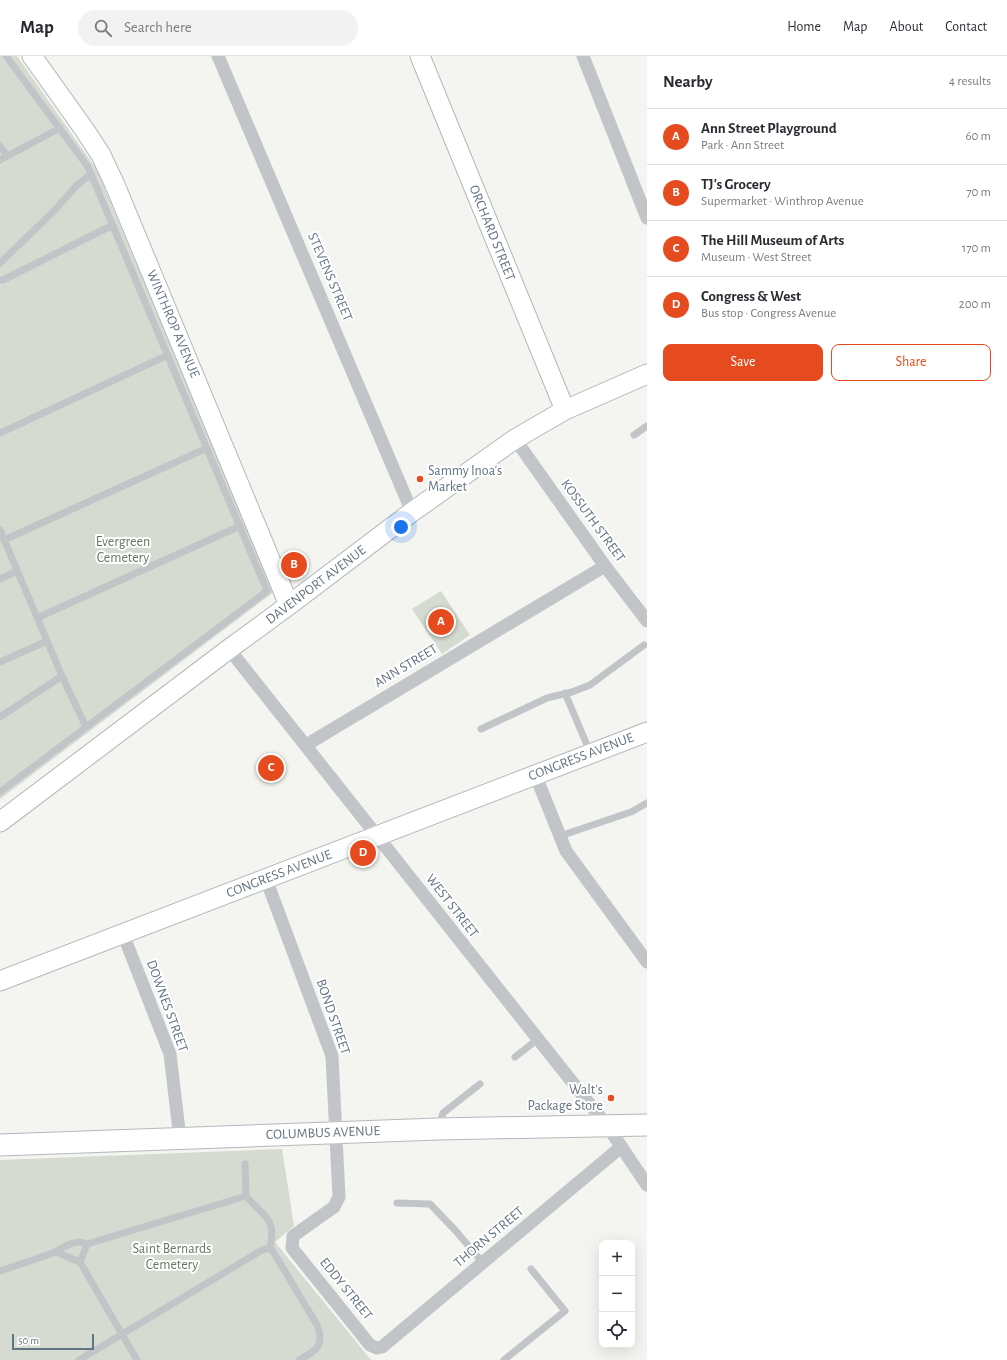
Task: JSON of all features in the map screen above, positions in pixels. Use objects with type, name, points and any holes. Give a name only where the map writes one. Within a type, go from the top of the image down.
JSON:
[{"type":"main road","name":"WINTHROP AVENUE","points":[[32,56],[101,155],[115,185],[289,605]]},
{"type":"main road","name":"ORCHARD STREET","points":[[420,56],[565,410]]},
{"type":"main road","name":"DAVENPORT AVENUE","points":[[0,822],[412,512],[515,439],[565,410],[647,374]]},
{"type":"main road","name":"CONGRESS AVENUE","points":[[0,981],[647,732]]},
{"type":"main road","name":"COLUMBUS AVENUE","points":[[0,1145],[438,1129],[608,1127],[647,1125]]},
{"type":"street","name":"STEVENS STREET","points":[[218,56],[412,512]]},
{"type":"street","points":[[583,56],[647,218]]},
{"type":"street","name":"KOSSUTH STREET","points":[[515,439],[605,566],[647,621]]},
{"type":"street","name":"ANN STREET","points":[[306,745],[605,566]]},
{"type":"street","name":"WEST STREET","points":[[229,649],[608,1127],[647,1185]]},
{"type":"street","points":[[535,774],[566,851],[647,962]]},
{"type":"street","name":"BOND STREET","points":[[266,879],[332,1056],[339,1197],[334,1207],[293,1236],[292,1248]]},
{"type":"street","name":"DOWNES STREET","points":[[123,934],[170,1054],[180,1139]]},
{"type":"street","name":"THORN STREET","points":[[377,1348],[382,1348],[621,1147]]},
{"type":"street","name":"EDDY STREET","points":[[292,1248],[370,1345],[377,1348]]},
{"type":"lane","points":[[0,792],[267,591],[88,167],[6,56]]},
{"type":"lane","points":[[0,160],[60,128]]},
{"type":"lane","points":[[0,146],[7,156]]},
{"type":"lane","points":[[0,263],[77,185],[91,174]]},
{"type":"lane","points":[[0,280],[3,280],[113,225]]},
{"type":"lane","points":[[0,433],[168,356]]},
{"type":"lane","points":[[634,435],[647,426]]},
{"type":"lane","points":[[4,540],[207,448]]},
{"type":"lane","points":[[37,618],[240,526]]},
{"type":"lane","points":[[0,530],[62,676],[86,727]]},
{"type":"lane","points":[[0,579],[17,571]]},
{"type":"lane","points":[[0,662],[47,641]]},
{"type":"lane","points":[[481,728],[547,698],[590,685],[644,645]]},
{"type":"lane","points":[[0,717],[62,676]]},
{"type":"lane","points":[[565,693],[590,753]]},
{"type":"lane","points":[[560,836],[631,812],[647,803]]},
{"type":"lane","points":[[515,1057],[538,1039]]},
{"type":"lane","points":[[438,1129],[443,1113],[480,1084]]},
{"type":"lane","points":[[246,1164],[246,1196],[271,1224],[273,1232],[270,1248],[317,1325],[320,1334],[319,1347],[299,1360]]},
{"type":"lane","points":[[0,1270],[56,1252],[62,1247],[78,1242],[87,1244],[246,1196]]},
{"type":"lane","points":[[397,1202],[430,1204],[455,1230],[483,1263]]},
{"type":"lane","points":[[80,1262],[87,1244]]},
{"type":"lane","points":[[79,1360],[262,1250],[270,1248]]},
{"type":"lane","points":[[56,1252],[80,1262],[137,1360]]},
{"type":"lane","points":[[504,1360],[565,1311],[531,1269]]},
{"type":"green space","name":"Evergreen Cemetery","points":[[0,56],[17,56],[97,170],[274,592],[0,799]]},
{"type":"green space","points":[[441,591],[470,635],[442,654],[412,609]]},
{"type":"green space","name":"Saint Bernards Cemetery","points":[[282,1149],[294,1226],[275,1242],[371,1360],[0,1360],[0,1160]]},
{"type":"place","name":"Sammy Inoa's Market","points":[[420,479]]},
{"type":"place","name":"TJ's Grocery","points":[[294,565]]},
{"type":"place","name":"Ann Street Playground","points":[[441,622]]},
{"type":"place","name":"The Hill Museum of Arts","points":[[271,768]]},
{"type":"place","name":"Congress & West","points":[[363,853]]},
{"type":"place","name":"Walt's Package Store","points":[[611,1098]]}]
